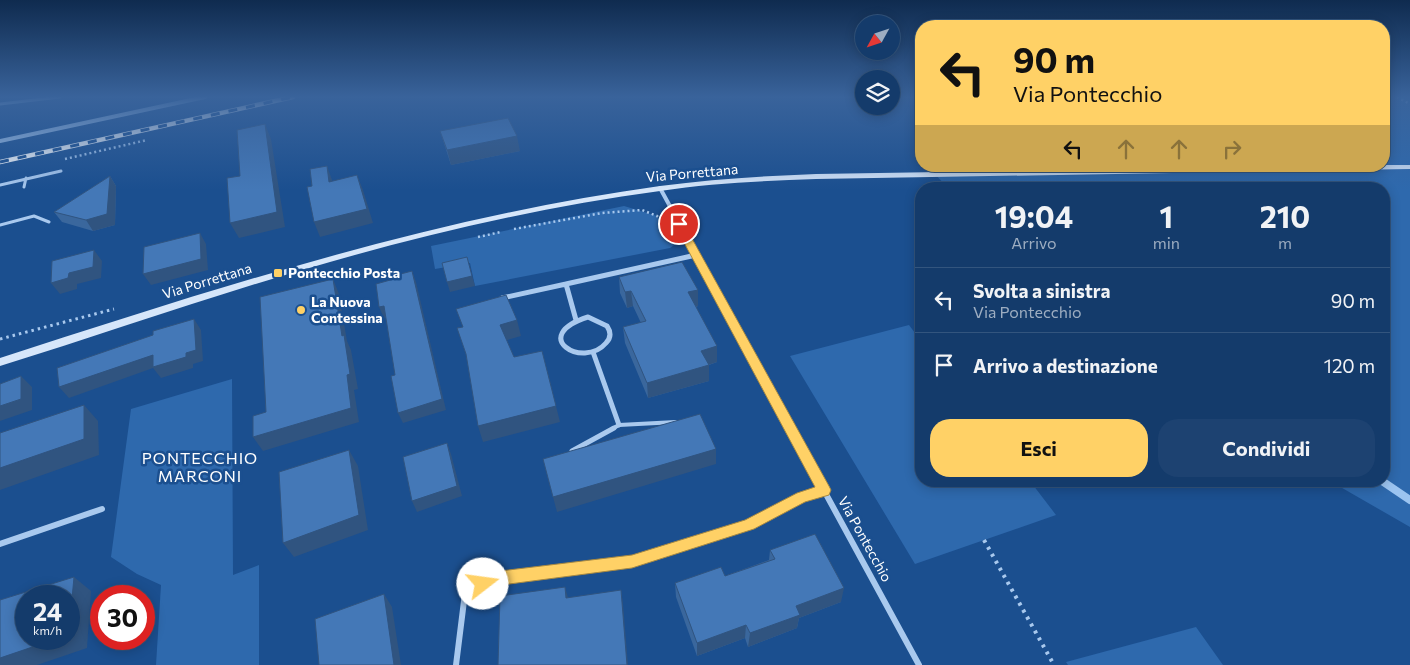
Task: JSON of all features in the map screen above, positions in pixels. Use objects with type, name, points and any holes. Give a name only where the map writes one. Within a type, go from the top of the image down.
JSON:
[{"type":"main road","name":"Via Porrettana","points":[[1390,167],[1410,167]]},
{"type":"main road","name":"Via Porrettana","points":[[0,362],[278,273],[432,232],[551,206],[660,188],[708,183],[832,177],[1045,172]]},
{"type":"street","points":[[0,141],[60,128]]},
{"type":"street","name":"Via Pontecchio","points":[[660,188],[920,665]]},
{"type":"street","points":[[495,300],[696,255]]},
{"type":"street","points":[[566,284],[576,320]]},
{"type":"street","points":[[588,318],[598,319],[607,324],[611,332],[610,340],[604,347],[593,352],[576,353],[564,346],[560,339],[562,331],[567,324],[588,318]]},
{"type":"street","points":[[593,352],[619,426]]},
{"type":"street","points":[[456,665],[464,601],[474,589],[492,579],[632,562],[749,525],[802,497],[824,490]]},
{"type":"street","points":[[0,544],[102,509]]},
{"type":"lane","points":[[0,185],[61,171]]},
{"type":"lane","points":[[24,187],[26,178]]},
{"type":"lane","points":[[0,225],[34,216],[49,222]]},
{"type":"lane","points":[[568,454],[619,426],[683,421]]},
{"type":"path","points":[[64,159],[147,140]]},
{"type":"path","points":[[473,238],[602,213],[642,210],[657,216],[668,226]]},
{"type":"path","points":[[984,540],[1054,665]]},
{"type":"shaded area","points":[[1390,128],[1410,128],[1410,527],[1340,487],[1390,487],[1390,182],[942,182],[933,172],[1390,172]]},
{"type":"shaded area","points":[[624,206],[657,216],[677,243],[670,248],[475,286],[470,263],[435,269],[431,246]]},
{"type":"shaded area","points":[[909,325],[915,333],[915,487],[1035,487],[1056,515],[915,564],[790,356]]},
{"type":"shaded area","points":[[232,379],[233,575],[259,565],[259,665],[156,665],[161,585],[137,574],[111,557],[131,409]]},
{"type":"shaded area","points":[[1196,627],[1223,665],[1068,665],[1066,662]]},
{"type":"building","points":[[266,128],[277,212],[230,223],[227,178],[240,176],[237,130]]},
{"type":"building","points":[[456,128],[513,128],[517,136],[447,150],[440,131]]},
{"type":"building","points":[[327,166],[329,182],[357,175],[367,209],[314,222],[307,187],[312,186],[310,169]]},
{"type":"building","points":[[110,176],[107,214],[86,220],[54,212]]},
{"type":"building","points":[[200,233],[201,259],[143,274],[144,247]]},
{"type":"building","points":[[94,250],[93,267],[69,273],[68,278],[51,283],[52,261]]},
{"type":"building","points":[[467,257],[472,276],[447,282],[442,263]]},
{"type":"building","points":[[682,262],[698,290],[688,292],[717,346],[701,351],[709,365],[647,383],[623,327],[646,321],[631,291],[625,292],[619,277]]},
{"type":"building","points":[[412,271],[442,399],[398,413],[391,376],[395,375],[384,306],[379,307],[376,284],[394,279],[393,276]]},
{"type":"building","points":[[333,279],[350,374],[347,375],[351,408],[253,437],[253,416],[266,412],[260,297]]},
{"type":"building","points":[[506,295],[517,320],[500,325],[514,357],[542,351],[556,406],[478,426],[466,354],[457,328],[463,327],[456,309]]},
{"type":"building","points":[[194,319],[196,350],[186,353],[186,357],[153,367],[153,355],[59,387],[57,368],[153,335],[153,331]]},
{"type":"building","points":[[21,376],[21,399],[0,406],[0,384]]},
{"type":"building","points":[[84,405],[84,439],[0,468],[0,433]]},
{"type":"building","points":[[700,414],[716,449],[553,497],[543,459]]},
{"type":"building","points":[[447,443],[457,486],[412,501],[403,457]]},
{"type":"building","points":[[349,450],[359,515],[283,543],[279,472]]},
{"type":"building","points":[[815,534],[844,588],[796,606],[800,615],[750,633],[746,625],[697,643],[675,583],[721,567],[725,576],[775,559],[770,550]]},
{"type":"building","points":[[74,577],[73,585],[48,585]]},
{"type":"building","points":[[565,587],[566,598],[621,590],[627,665],[498,665],[500,596]]},
{"type":"building","points":[[384,594],[394,665],[319,665],[315,619]]},
{"type":"building","points":[[15,595],[15,650],[24,650],[0,658],[0,600]]},
{"type":"waterway","points":[[1390,486],[1410,500]]},
{"type":"railway","points":[[0,162],[153,128]]},
{"type":"place","name":"Pontecchio Posta","points":[[278,273]]},
{"type":"place","name":"La Nuova Contessina","points":[[301,310]]},
{"type":"district","name":"PONTECCHIO MARCONI","points":[[200,467]]},
{"type":"route","points":[[483,584],[492,579],[632,562],[749,525],[802,497],[824,490],[679,224]]}]
